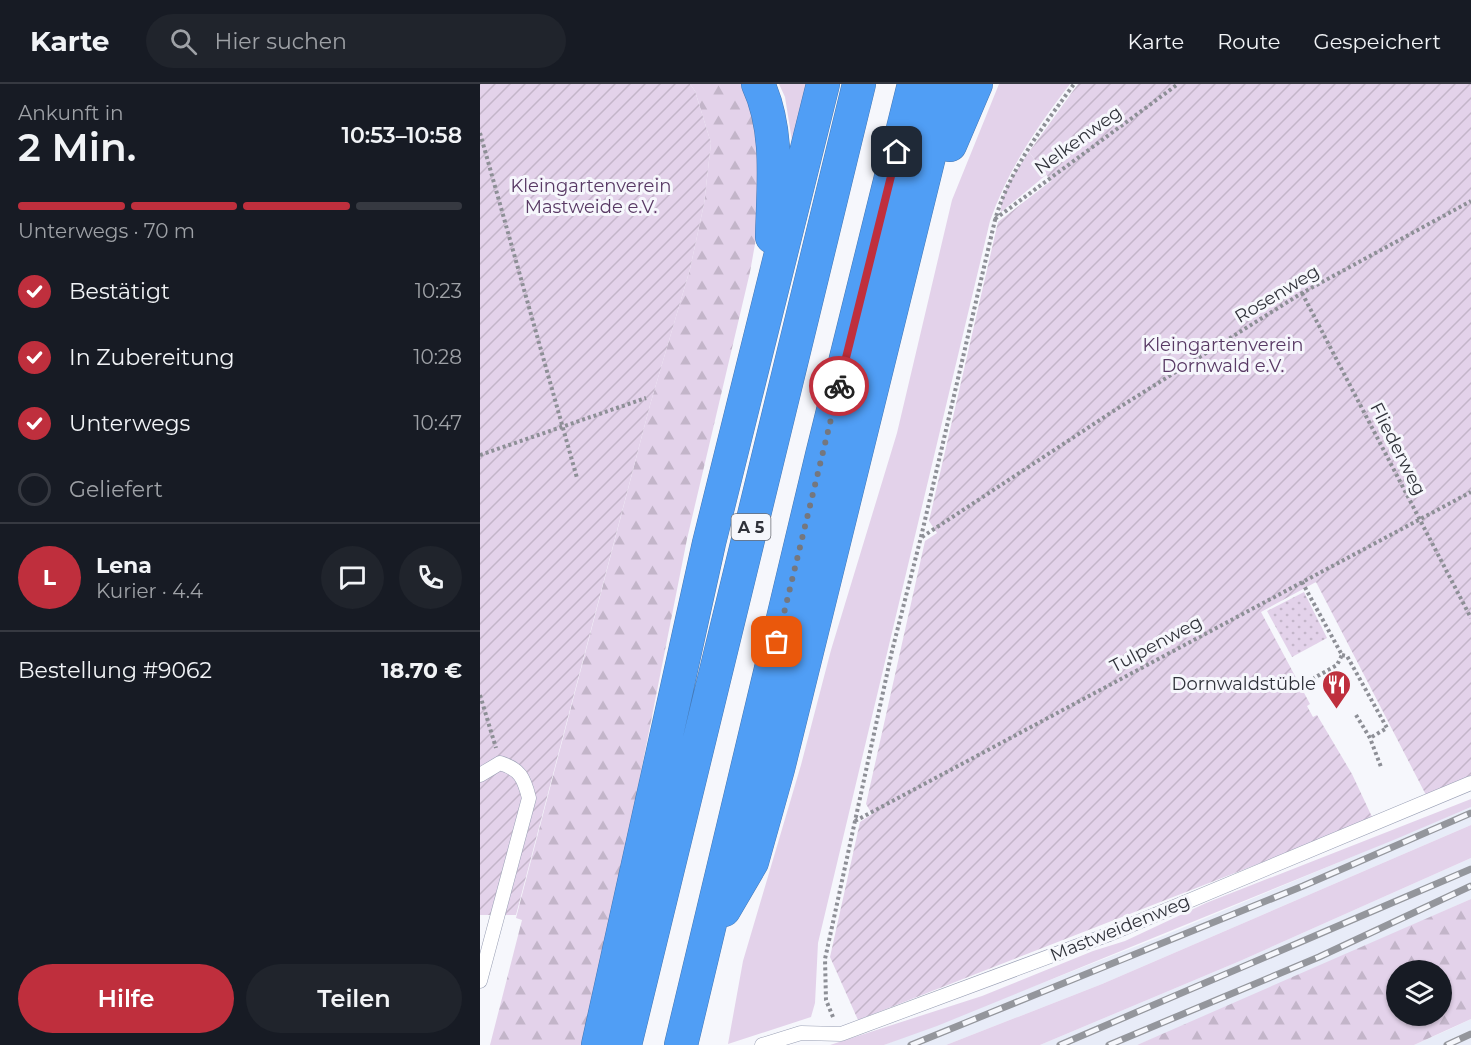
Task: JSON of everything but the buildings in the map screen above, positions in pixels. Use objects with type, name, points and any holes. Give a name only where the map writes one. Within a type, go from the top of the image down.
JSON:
[{"type":"highway","points":[[759,84],[769,121],[773,154],[771,302]]},
{"type":"highway","points":[[598,1045],[709,543],[771,302],[823,84]]},
{"type":"highway","name":"A 5","points":[[625,1045],[859,84]]},
{"type":"highway","points":[[681,1045],[822,455],[914,84]]},
{"type":"highway","points":[[706,940],[752,862],[790,724],[947,84]]},
{"type":"highway","points":[[905,259],[959,119],[976,84]]},
{"type":"lane","points":[[480,775],[500,763],[515,768],[525,778],[529,798],[480,981]]},
{"type":"lane","name":"Mastweidenweg","points":[[762,1045],[801,1033],[841,1034],[1107,935],[1471,783]]},
{"type":"path","points":[[841,1034],[826,1000],[825,959],[892,651],[995,220],[1002,195],[1020,160],[1074,84]]},
{"type":"path","name":"Nelkenweg","points":[[995,220],[1178,84]]},
{"type":"path","points":[[480,133],[577,478]]},
{"type":"path","name":"Rosenweg","points":[[921,537],[1115,410],[1302,293],[1471,201]]},
{"type":"path","name":"Fliederweg","points":[[1302,293],[1471,618]]},
{"type":"path","points":[[480,455],[646,398]]},
{"type":"path","name":"Tulpenweg","points":[[854,821],[1471,492]]},
{"type":"path","points":[[1302,582],[1342,655],[1347,656],[1387,729],[1370,738]]},
{"type":"path","points":[[1314,678],[1337,665],[1342,655]]},
{"type":"path","points":[[480,695],[500,763]]},
{"type":"path","points":[[1356,716],[1370,738],[1381,767]]},
{"type":"shaded area","points":[[1471,807],[1471,825],[1102,984],[946,1045],[884,1045],[1165,935]]},
{"type":"shaded area","points":[[1471,858],[1471,899],[1227,1008],[1137,1045],[1040,1045],[1240,961]]},
{"type":"shaded area","points":[[1471,1019],[1471,1045],[1414,1045],[1450,1029]]},
{"type":"green space","name":"Kleingartenverein Mastweide e.V.","points":[[480,84],[690,84],[695,91],[711,143],[704,204],[690,269],[650,405],[516,915],[480,915]]},
{"type":"green space","points":[[690,84],[745,84],[757,136],[760,192],[757,233],[750,272],[687,539],[587,1045],[490,1045],[522,920],[516,918],[650,405],[690,269],[704,204],[711,143],[695,91]]},
{"type":"green space","points":[[779,84],[811,84],[792,141],[785,97]]},
{"type":"green space","points":[[999,84],[1070,84],[1024,149],[1005,184],[990,221],[818,943],[815,1003],[811,1017],[728,1044],[743,961],[801,765],[831,650],[897,433],[952,200]]},
{"type":"green space","name":"Kleingartenverein Dornwald e.V.","points":[[1078,84],[1471,84],[1471,776],[1426,795],[1316,582],[1261,612],[1310,704],[1307,706],[1313,717],[1317,715],[1352,774],[1373,819],[858,1020],[830,957],[860,822],[872,814],[866,804],[925,541],[937,533],[929,521],[998,222],[1051,181],[1029,152]]},
{"type":"green space","points":[[1029,152],[1046,175],[1001,212],[1003,196]]},
{"type":"green space","points":[[1304,592],[1327,638],[1292,657],[1267,611]]},
{"type":"green space","points":[[1471,799],[1471,807],[1396,839],[937,1026],[884,1045],[830,1045],[982,996],[1093,951],[1125,941],[1206,903]]},
{"type":"green space","points":[[1471,825],[1471,858],[1240,961],[1040,1045],[946,1045],[1102,984]]},
{"type":"green space","points":[[1471,899],[1471,1019],[1414,1045],[1137,1045]]},
{"type":"railway","points":[[911,1045],[1303,886],[1471,813]]},
{"type":"railway","points":[[1060,1045],[1471,869]]},
{"type":"railway","points":[[1109,1045],[1319,957],[1471,886]]},
{"type":"railway","points":[[1447,1045],[1471,1034]]},
{"type":"way so far","points":[[777,642],[839,386]]},
{"type":"place","name":"Dornwaldstüble","points":[[1337,710]]},
{"type":"route","points":[[839,386],[897,152]]}]
